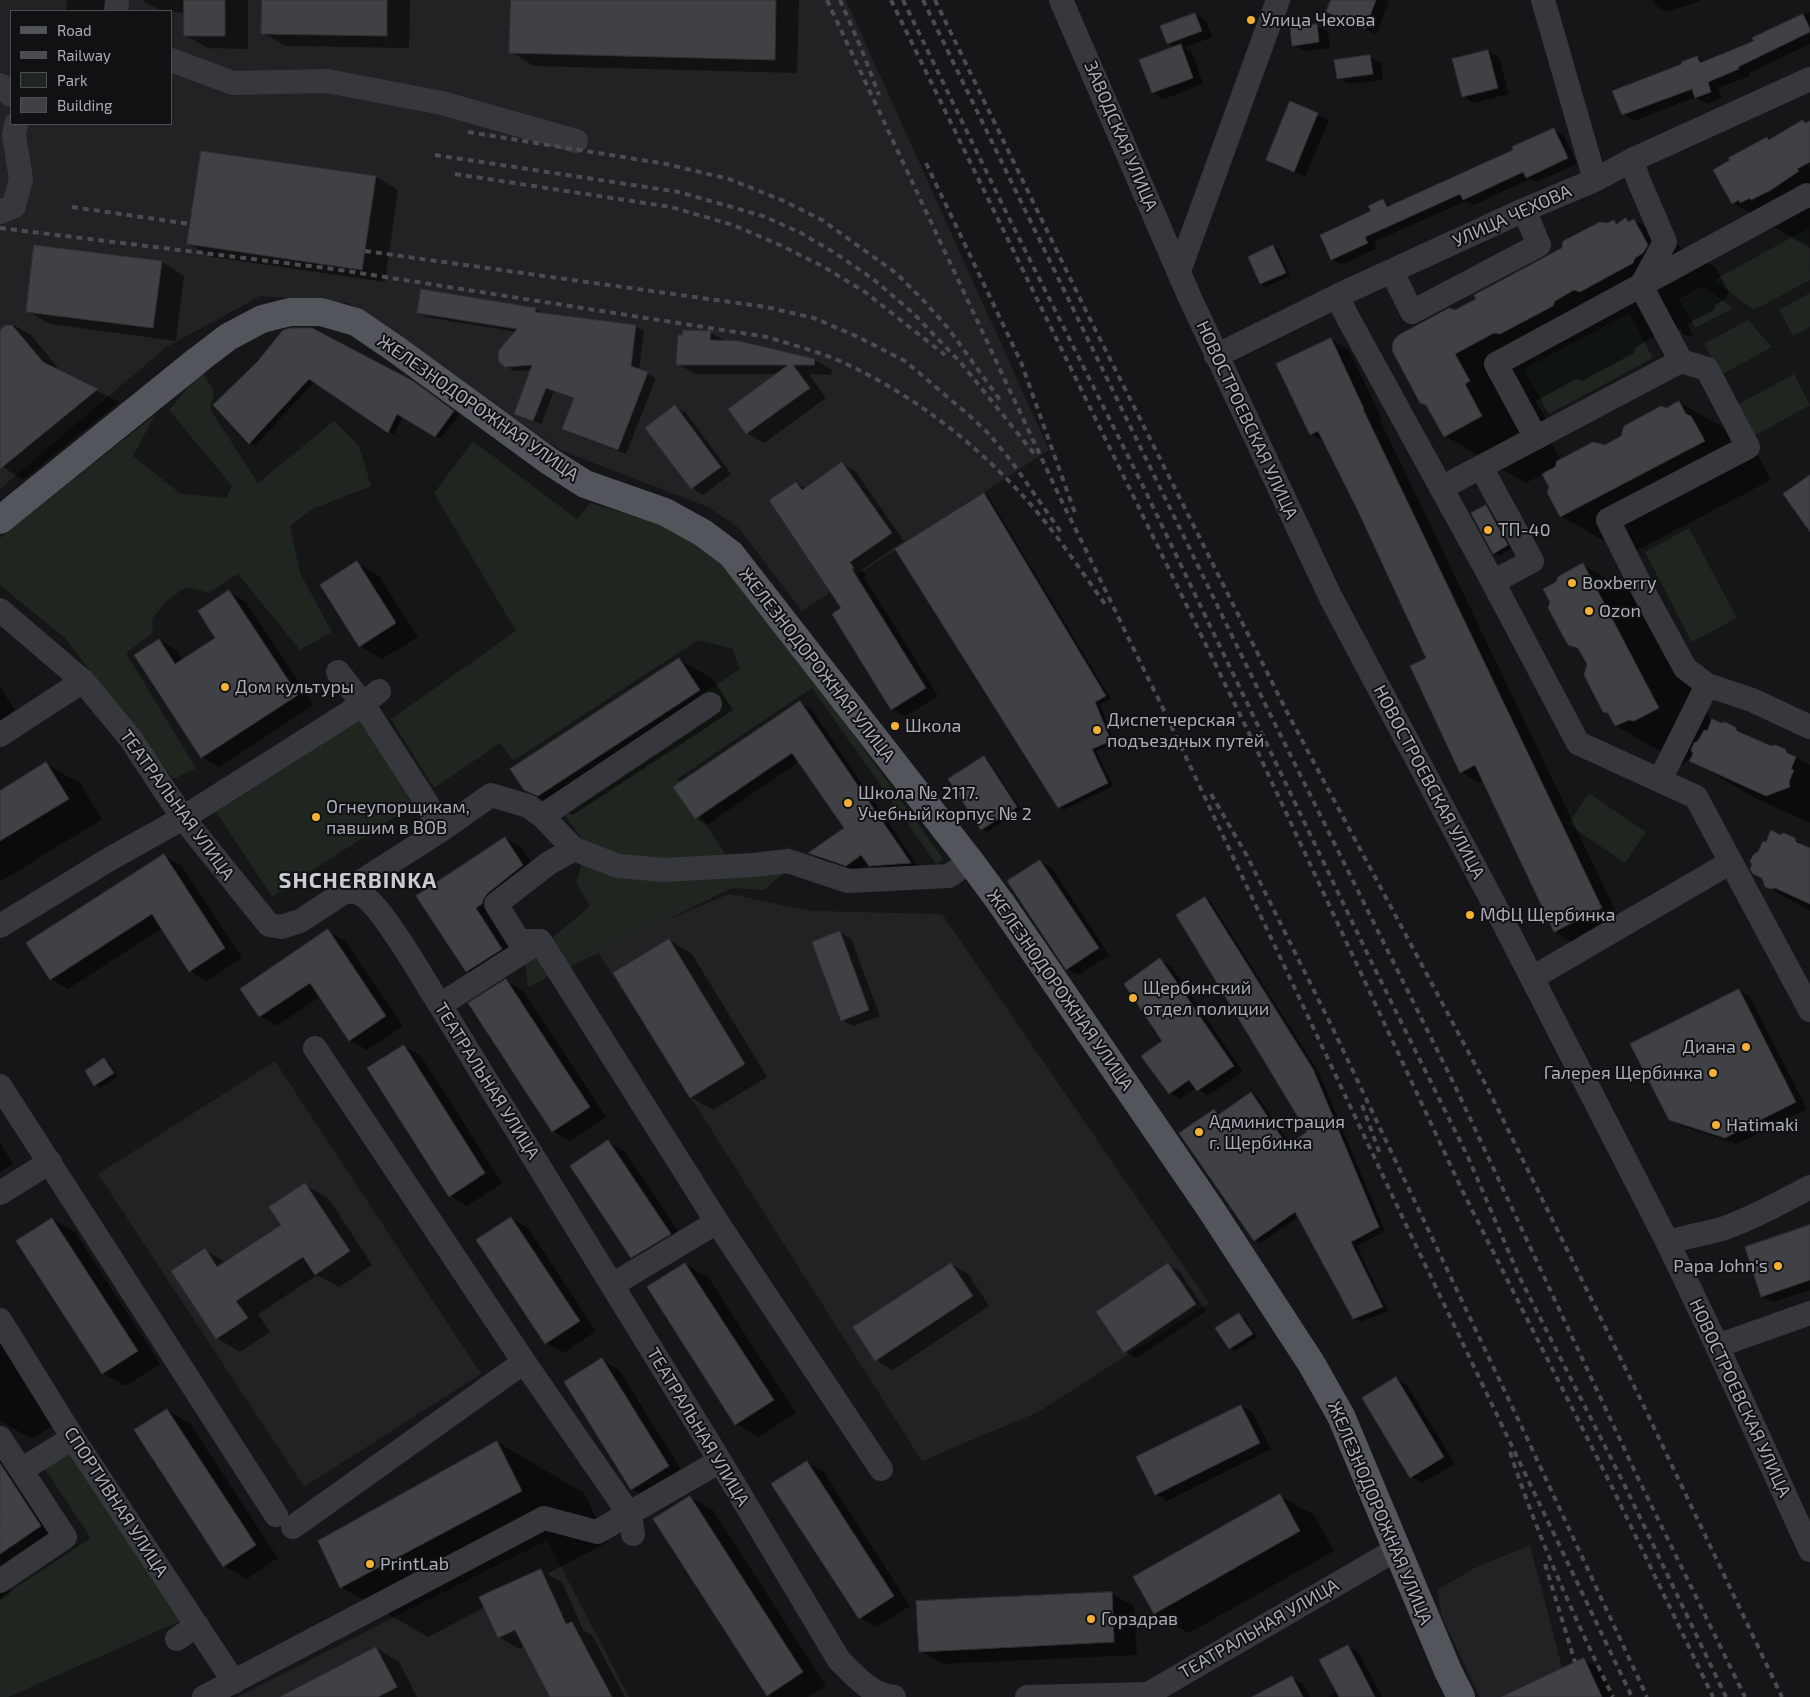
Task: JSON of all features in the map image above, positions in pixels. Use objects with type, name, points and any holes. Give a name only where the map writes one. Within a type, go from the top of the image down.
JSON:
[{"type":"main road","name":"ЖЕЛЕЗНОДОРОЖНАЯ УЛИЦА","points":[[0,520],[228,337],[262,319],[290,312],[321,312],[356,322],[549,461],[585,484],[664,512],[703,532],[731,554],[1001,903],[1210,1208],[1311,1363],[1341,1416],[1460,1697]]},
{"type":"street","name":"ЗАВОДСКАЯ УЛИЦА","points":[[1061,0],[1179,272]]},
{"type":"street","points":[[1179,272],[1278,0]]},
{"type":"street","points":[[1543,0],[1595,180]]},
{"type":"street","points":[[172,60],[233,84],[327,82],[442,103],[576,141]]},
{"type":"street","name":"УЛИЦА ЧЕХОВА","points":[[1216,356],[1338,296],[1524,210],[1595,180],[1632,160],[1810,79]]},
{"type":"street","points":[[0,85],[10,94]]},
{"type":"street","points":[[0,212],[14,206],[21,179],[14,135],[16,125]]},
{"type":"street","points":[[1632,160],[1638,179],[1665,242],[1641,286]]},
{"type":"street","points":[[1536,438],[1496,364],[1800,199],[1810,196]]},
{"type":"street","points":[[1392,272],[1412,312],[1539,244],[1524,210]]},
{"type":"street","name":"НОВОСТРОЕВСКАЯ УЛИЦА","points":[[1179,272],[1216,356],[1331,598],[1532,978],[1668,1243],[1810,1550]]},
{"type":"street","points":[[1641,286],[1681,361],[1707,369],[1748,446],[1608,520],[1685,668],[1707,685],[1752,700],[1810,727]]},
{"type":"street","points":[[1338,296],[1348,318],[1493,582],[1578,743],[1696,797],[1810,1010]]},
{"type":"street","points":[[1441,488],[1681,361]]},
{"type":"street","points":[[1481,467],[1532,561],[1493,582]]},
{"type":"street","name":"ТЕАТРАЛЬНАЯ УЛИЦА","points":[[0,610],[83,681],[130,738],[183,818],[269,925],[281,927],[300,920],[346,891],[361,894],[371,902],[403,946],[440,1005],[720,1461],[839,1660],[863,1684],[884,1696],[894,1697]]},
{"type":"street","points":[[338,672],[371,698],[440,831]]},
{"type":"street","points":[[0,735],[83,681]]},
{"type":"street","points":[[1660,780],[1707,685]]},
{"type":"street","points":[[0,926],[108,860],[183,818],[371,698]]},
{"type":"street","points":[[542,816],[710,704]]},
{"type":"street","points":[[346,891],[440,831],[491,795],[528,806],[542,816],[574,849],[618,866],[665,870],[788,861],[848,882],[949,876],[970,861]]},
{"type":"street","points":[[540,941],[519,941],[496,904],[549,863],[574,849]]},
{"type":"street","points":[[1532,978],[1731,862]]},
{"type":"street","points":[[440,1005],[540,941]]},
{"type":"street","points":[[540,941],[717,1222],[881,1469]]},
{"type":"street","points":[[315,1048],[631,1524]]},
{"type":"street","points":[[0,1086],[285,1521],[524,1362]]},
{"type":"street","points":[[0,1193],[50,1162]]},
{"type":"street","points":[[1668,1243],[1722,1229],[1751,1218],[1810,1187]]},
{"type":"street","points":[[612,1285],[717,1222]]},
{"type":"street","points":[[1717,1346],[1810,1313]]},
{"type":"street","name":"СПОРТИВНАЯ УЛИЦА","points":[[0,1320],[73,1438],[234,1682]]},
{"type":"street","points":[[0,1438],[66,1537],[0,1581]]},
{"type":"street","points":[[21,1470],[73,1438]]},
{"type":"street","points":[[204,1697],[544,1518],[598,1532],[631,1524],[720,1461]]},
{"type":"street","name":"ТЕАТРАЛЬНАЯ УЛИЦА","points":[[1027,1697],[1158,1695],[1397,1550]]},
{"type":"street","points":[[177,1640],[197,1625]]},
{"type":"shaded area","points":[[0,0],[846,0],[1049,450],[802,611],[738,527],[708,507],[560,450],[348,303],[260,296],[165,348],[0,489]]},
{"type":"shaded area","points":[[729,894],[811,911],[942,914],[1209,1303],[1038,1412],[922,1461],[596,949]]},
{"type":"shaded area","points":[[275,1061],[481,1374],[304,1487],[98,1174]]},
{"type":"shaded area","points":[[547,1540],[629,1697],[237,1697]]},
{"type":"shaded area","points":[[1530,1545],[1562,1667],[1584,1658],[1602,1697],[1480,1697],[1442,1618],[1437,1590],[1473,1569]]},
{"type":"green space","points":[[1809,228],[1810,280],[1754,310],[1714,280]]},
{"type":"green space","points":[[1703,286],[1733,308],[1695,328],[1679,299]]},
{"type":"green space","points":[[1810,293],[1810,327],[1793,336],[1779,310]]},
{"type":"green space","points":[[1629,313],[1653,358],[1549,414],[1524,369]]},
{"type":"green space","points":[[1748,320],[1772,347],[1721,375],[1704,344]]},
{"type":"green space","points":[[202,371],[214,392],[210,409],[258,483],[334,421],[359,446],[371,486],[312,509],[290,526],[300,573],[332,632],[300,650],[238,574],[209,593],[186,587],[168,600],[152,619],[153,633],[126,653],[196,768],[174,779],[65,638],[0,585],[0,538],[155,415],[133,456],[181,494],[226,498],[232,486],[169,410]]},
{"type":"green space","points":[[1794,374],[1810,405],[1754,436],[1737,405]]},
{"type":"green space","points":[[473,441],[577,519],[590,503],[678,529],[728,561],[944,860],[936,864],[812,688],[677,779],[727,857],[764,858],[790,847],[799,860],[764,890],[732,888],[528,987],[525,961],[590,906],[576,883],[587,846],[551,796],[740,669],[733,649],[698,640],[513,761],[500,743],[434,788],[391,719],[516,631],[434,493]]},
{"type":"green space","points":[[1689,528],[1737,618],[1692,642],[1645,552]]},
{"type":"green space","points":[[356,714],[413,805],[272,897],[211,804]]},
{"type":"green space","points":[[1589,793],[1646,832],[1625,863],[1568,824]]},
{"type":"green space","points":[[70,1452],[183,1620],[8,1697],[0,1697],[0,1598],[91,1538],[45,1469]]},
{"type":"building","points":[[184,0],[225,0],[225,36],[184,36]]},
{"type":"building","points":[[262,0],[387,0],[387,36],[261,34]]},
{"type":"building","points":[[511,0],[776,0],[775,60],[509,53]]},
{"type":"building","points":[[1331,0],[1376,0],[1365,29],[1326,12]]},
{"type":"building","points":[[1195,13],[1202,31],[1167,44],[1160,26]]},
{"type":"building","points":[[1803,14],[1810,32],[1738,67],[1739,69],[1708,82],[1711,92],[1695,98],[1692,89],[1622,115],[1612,91],[1682,64],[1681,62],[1697,56],[1700,63],[1754,41],[1752,38]]},
{"type":"building","points":[[1317,24],[1319,42],[1292,46],[1290,28]]},
{"type":"building","points":[[1181,44],[1193,78],[1152,93],[1139,60]]},
{"type":"building","points":[[1488,50],[1498,88],[1462,97],[1452,59]]},
{"type":"building","points":[[1370,55],[1373,74],[1337,79],[1334,60]]},
{"type":"building","points":[[1290,101],[1318,113],[1294,172],[1266,160]]},
{"type":"building","points":[[1803,120],[1805,123],[1810,121],[1810,162],[1797,169],[1799,171],[1771,190],[1751,200],[1750,198],[1740,203],[1739,200],[1732,204],[1713,170],[1730,160],[1728,158],[1767,137],[1768,140]]},
{"type":"building","points":[[1554,128],[1568,158],[1526,178],[1523,172],[1463,200],[1460,194],[1365,237],[1368,243],[1331,260],[1320,235],[1371,211],[1368,206],[1383,199],[1387,207],[1513,150],[1512,147]]},
{"type":"building","points":[[201,151],[376,176],[362,270],[187,244]]},
{"type":"building","points":[[1626,218],[1628,222],[1634,219],[1648,245],[1643,253],[1635,258],[1633,263],[1580,292],[1574,290],[1555,301],[1553,306],[1500,334],[1494,333],[1455,354],[1470,381],[1465,384],[1482,416],[1444,437],[1426,405],[1420,403],[1393,352],[1394,340],[1399,335],[1449,308],[1455,310],[1476,299],[1474,295],[1562,248],[1563,241],[1600,222],[1607,223],[1614,220],[1616,224]]},
{"type":"building","points":[[34,245],[162,261],[153,328],[26,312]]},
{"type":"building","points":[[1273,245],[1286,273],[1260,284],[1248,257]]},
{"type":"building","points":[[421,289],[536,308],[535,312],[636,325],[631,366],[648,372],[618,450],[562,429],[574,398],[546,388],[533,421],[514,414],[532,365],[505,367],[499,362],[498,354],[499,350],[517,329],[417,313]]},
{"type":"building","points":[[6,325],[12,325],[43,362],[98,389],[0,469],[0,330]]},
{"type":"building","points":[[312,328],[413,381],[454,411],[435,437],[397,414],[388,433],[309,379],[249,444],[213,405],[258,361],[283,330]]},
{"type":"building","points":[[683,330],[711,331],[710,340],[739,341],[815,359],[814,365],[793,365],[810,388],[746,434],[728,409],[788,365],[676,365],[678,335],[682,335]]},
{"type":"building","points":[[1331,338],[1363,409],[1602,908],[1554,932],[1475,765],[1460,773],[1410,666],[1426,658],[1358,511],[1318,431],[1310,435],[1276,364]]},
{"type":"building","points":[[1679,401],[1686,414],[1691,416],[1705,441],[1560,517],[1547,492],[1549,487],[1542,474],[1555,467],[1557,461],[1593,442],[1605,445],[1621,436],[1624,426],[1661,406],[1666,408]]},
{"type":"building","points":[[675,405],[721,467],[691,489],[645,428]]},
{"type":"building","points":[[842,462],[892,533],[850,562],[854,568],[852,569],[926,688],[891,710],[832,614],[841,608],[769,500],[796,482],[802,490]]},
{"type":"building","points":[[1810,475],[1810,532],[1783,494]]},
{"type":"building","points":[[984,493],[1106,696],[1095,702],[1111,741],[1092,749],[1108,783],[1058,808],[895,549]]},
{"type":"building","name":"ТП-40","points":[[1486,505],[1508,545],[1493,554],[1471,513]]},
{"type":"building","points":[[357,561],[396,623],[359,647],[320,585]]},
{"type":"building","points":[[1583,563],[1659,708],[1634,721],[1629,720],[1615,726],[1608,713],[1603,712],[1584,675],[1587,664],[1578,648],[1568,645],[1548,608],[1550,602],[1543,589],[1556,582],[1558,577]]},
{"type":"building","points":[[229,590],[298,695],[201,758],[134,655],[159,639],[175,664],[215,638],[198,611]]},
{"type":"building","points":[[679,658],[700,690],[538,796],[524,790],[510,769]]},
{"type":"building","name":"Школа № 2117. Учебный корпус № 2","points":[[800,701],[911,863],[869,866],[861,855],[846,866],[808,853],[844,828],[792,753],[695,819],[673,787]]},
{"type":"building","points":[[1712,719],[1721,723],[1725,722],[1735,727],[1737,731],[1771,746],[1775,745],[1785,749],[1787,753],[1796,757],[1791,769],[1794,770],[1789,782],[1790,787],[1766,796],[1689,761],[1693,754],[1691,750],[1694,743],[1698,741],[1704,730],[1707,731]]},
{"type":"building","points":[[984,756],[1017,807],[981,830],[948,779]]},
{"type":"building","points":[[46,762],[69,799],[0,841],[0,791]]},
{"type":"building","points":[[1771,830],[1780,835],[1784,833],[1795,838],[1796,842],[1810,848],[1810,904],[1775,888],[1765,887],[1762,878],[1753,874],[1750,869],[1752,865],[1750,861],[1754,854],[1758,852],[1763,841],[1766,842]]},
{"type":"building","points":[[505,837],[523,865],[488,893],[482,904],[476,908],[502,949],[466,972],[416,896]]},
{"type":"building","points":[[164,854],[225,948],[189,972],[152,914],[50,980],[26,943]]},
{"type":"building","points":[[1040,860],[1099,948],[1066,970],[1007,881]]},
{"type":"building","points":[[1205,897],[1313,1069],[1379,1227],[1351,1242],[1383,1307],[1353,1319],[1295,1212],[1254,1241],[1179,1133],[1214,1109],[1218,1115],[1251,1092],[1287,1145],[1307,1132],[1176,915]]},
{"type":"building","points":[[328,929],[386,1016],[349,1041],[310,983],[259,1017],[240,989]]},
{"type":"building","points":[[840,931],[869,1010],[841,1021],[812,942]]},
{"type":"building","points":[[669,939],[745,1064],[690,1098],[613,973]]},
{"type":"building","points":[[1160,958],[1234,1066],[1197,1091],[1189,1080],[1169,1094],[1141,1056],[1162,1041],[1124,984]]},
{"type":"building","points":[[506,979],[590,1107],[552,1132],[468,1003]]},
{"type":"building","name":"Галерея Щербинка","points":[[1739,989],[1796,1102],[1725,1138],[1669,1120],[1630,1044]]},
{"type":"building","points":[[404,1045],[485,1173],[449,1197],[367,1068]]},
{"type":"building","points":[[104,1058],[114,1073],[94,1086],[85,1071]]},
{"type":"building","points":[[608,1140],[671,1234],[631,1258],[570,1166]]},
{"type":"building","points":[[305,1183],[350,1251],[315,1275],[303,1257],[236,1301],[248,1318],[216,1339],[171,1271],[205,1248],[217,1267],[281,1225],[269,1207]]},
{"type":"building","points":[[511,1217],[580,1321],[545,1344],[476,1240]]},
{"type":"building","points":[[52,1218],[138,1351],[102,1374],[16,1241]]},
{"type":"building","points":[[1810,1225],[1810,1280],[1761,1297],[1745,1247]]},
{"type":"building","points":[[685,1263],[774,1400],[735,1425],[647,1287]]},
{"type":"building","points":[[951,1263],[973,1296],[875,1361],[853,1327]]},
{"type":"building","points":[[1168,1263],[1196,1304],[1124,1353],[1096,1312]]},
{"type":"building","points":[[1239,1313],[1253,1334],[1229,1349],[1215,1328]]},
{"type":"building","points":[[602,1358],[669,1466],[631,1490],[564,1382]]},
{"type":"building","points":[[1396,1377],[1444,1457],[1410,1478],[1362,1398]]},
{"type":"building","points":[[1241,1405],[1260,1443],[1155,1495],[1136,1457]]},
{"type":"building","points":[[167,1409],[256,1545],[223,1567],[134,1430]]},
{"type":"building","points":[[497,1441],[522,1491],[340,1588],[318,1541]]},
{"type":"building","points":[[807,1461],[894,1596],[859,1619],[771,1484]]},
{"type":"building","points":[[0,1463],[41,1526],[0,1554]]},
{"type":"building","points":[[1280,1494],[1300,1531],[1154,1614],[1133,1577]]},
{"type":"building","points":[[690,1496],[803,1672],[767,1696],[653,1519]]},
{"type":"building","points":[[541,1569],[566,1624],[572,1622],[612,1697],[550,1697],[515,1630],[498,1638],[479,1597]]},
{"type":"building","points":[[1112,1592],[1114,1642],[919,1652],[916,1601]]},
{"type":"building","points":[[1348,1645],[1375,1697],[1339,1697],[1319,1660]]},
{"type":"building","points":[[376,1647],[397,1687],[378,1697],[280,1697]]},
{"type":"building","points":[[1584,1658],[1602,1697],[1501,1697],[1575,1662]]},
{"type":"building","points":[[1292,1676],[1303,1697],[1252,1697]]},
{"type":"railway","points":[[827,0],[1064,506],[1160,702],[1408,1229],[1632,1697]]},
{"type":"railway","points":[[840,0],[879,95]]},
{"type":"railway","points":[[891,0],[1248,731],[1463,1192],[1613,1489],[1713,1697]]},
{"type":"railway","points":[[903,0],[1007,214],[1142,484],[1370,959],[1468,1157],[1519,1276],[1624,1484],[1726,1697]]},
{"type":"railway","points":[[923,0],[1272,718],[1454,1084],[1637,1476],[1745,1697]]},
{"type":"railway","points":[[935,0],[1088,315],[1287,712],[1487,1087],[1637,1392],[1782,1697]]},
{"type":"railway","points":[[468,132],[666,164],[729,179],[784,201],[822,220],[896,273],[924,301],[948,328],[1000,400]]},
{"type":"railway","points":[[435,155],[679,192],[763,216],[801,233],[873,279],[913,313],[961,363],[1036,456]]},
{"type":"railway","points":[[926,163],[1021,362],[1076,516]]},
{"type":"railway","points":[[455,174],[671,207],[733,225],[780,245],[824,267],[865,292],[945,355]]},
{"type":"railway","points":[[72,207],[190,224]]},
{"type":"railway","points":[[0,228],[334,269],[767,337],[818,353],[862,371],[913,401],[960,436],[983,456],[1024,497],[1046,523],[1105,604]]},
{"type":"railway","points":[[365,251],[766,307],[814,318],[858,337],[905,361],[970,416],[989,434],[1012,462],[1063,535]]},
{"type":"railway","points":[[1211,794],[1247,856],[1334,1031],[1526,1436],[1647,1697]]},
{"type":"railway","points":[[1362,1105],[1380,1154]]},
{"type":"railway","points":[[1510,1452],[1532,1515],[1557,1576],[1613,1697]]},
{"type":"railway","points":[[1545,1564],[1575,1662]]},
{"type":"place","name":"Улица Чехова","points":[[1251,20]]},
{"type":"place","name":"ТП-40","points":[[1488,530]]},
{"type":"place","name":"Boxberry","points":[[1572,583]]},
{"type":"place","name":"Ozon","points":[[1589,611]]},
{"type":"place","name":"Дом культуры","points":[[225,687]]},
{"type":"place","name":"Школа","points":[[895,726]]},
{"type":"place","name":"Диспетчерская подъездных путей","points":[[1097,730]]},
{"type":"place","name":"Школа № 2117. Учебный корпус № 2","points":[[848,803]]},
{"type":"place","name":"Огнеупорщикам, павшим в ВОВ","points":[[316,817]]},
{"type":"place","name":"МФЦ Щербинка","points":[[1470,915]]},
{"type":"place","name":"Щербинский отдел полиции","points":[[1133,998]]},
{"type":"place","name":"Диана","points":[[1746,1047]]},
{"type":"place","name":"Галерея Щербинка","points":[[1713,1073]]},
{"type":"place","name":"Hatimaki","points":[[1716,1125]]},
{"type":"place","name":"Администрация г. Щербинка","points":[[1199,1132]]},
{"type":"place","name":"Papa John's","points":[[1778,1266]]},
{"type":"place","name":"PrintLab","points":[[370,1564]]},
{"type":"place","name":"Горздрав","points":[[1091,1619]]},
{"type":"district","name":"SHCHERBINKA","points":[[358,881]]}]
